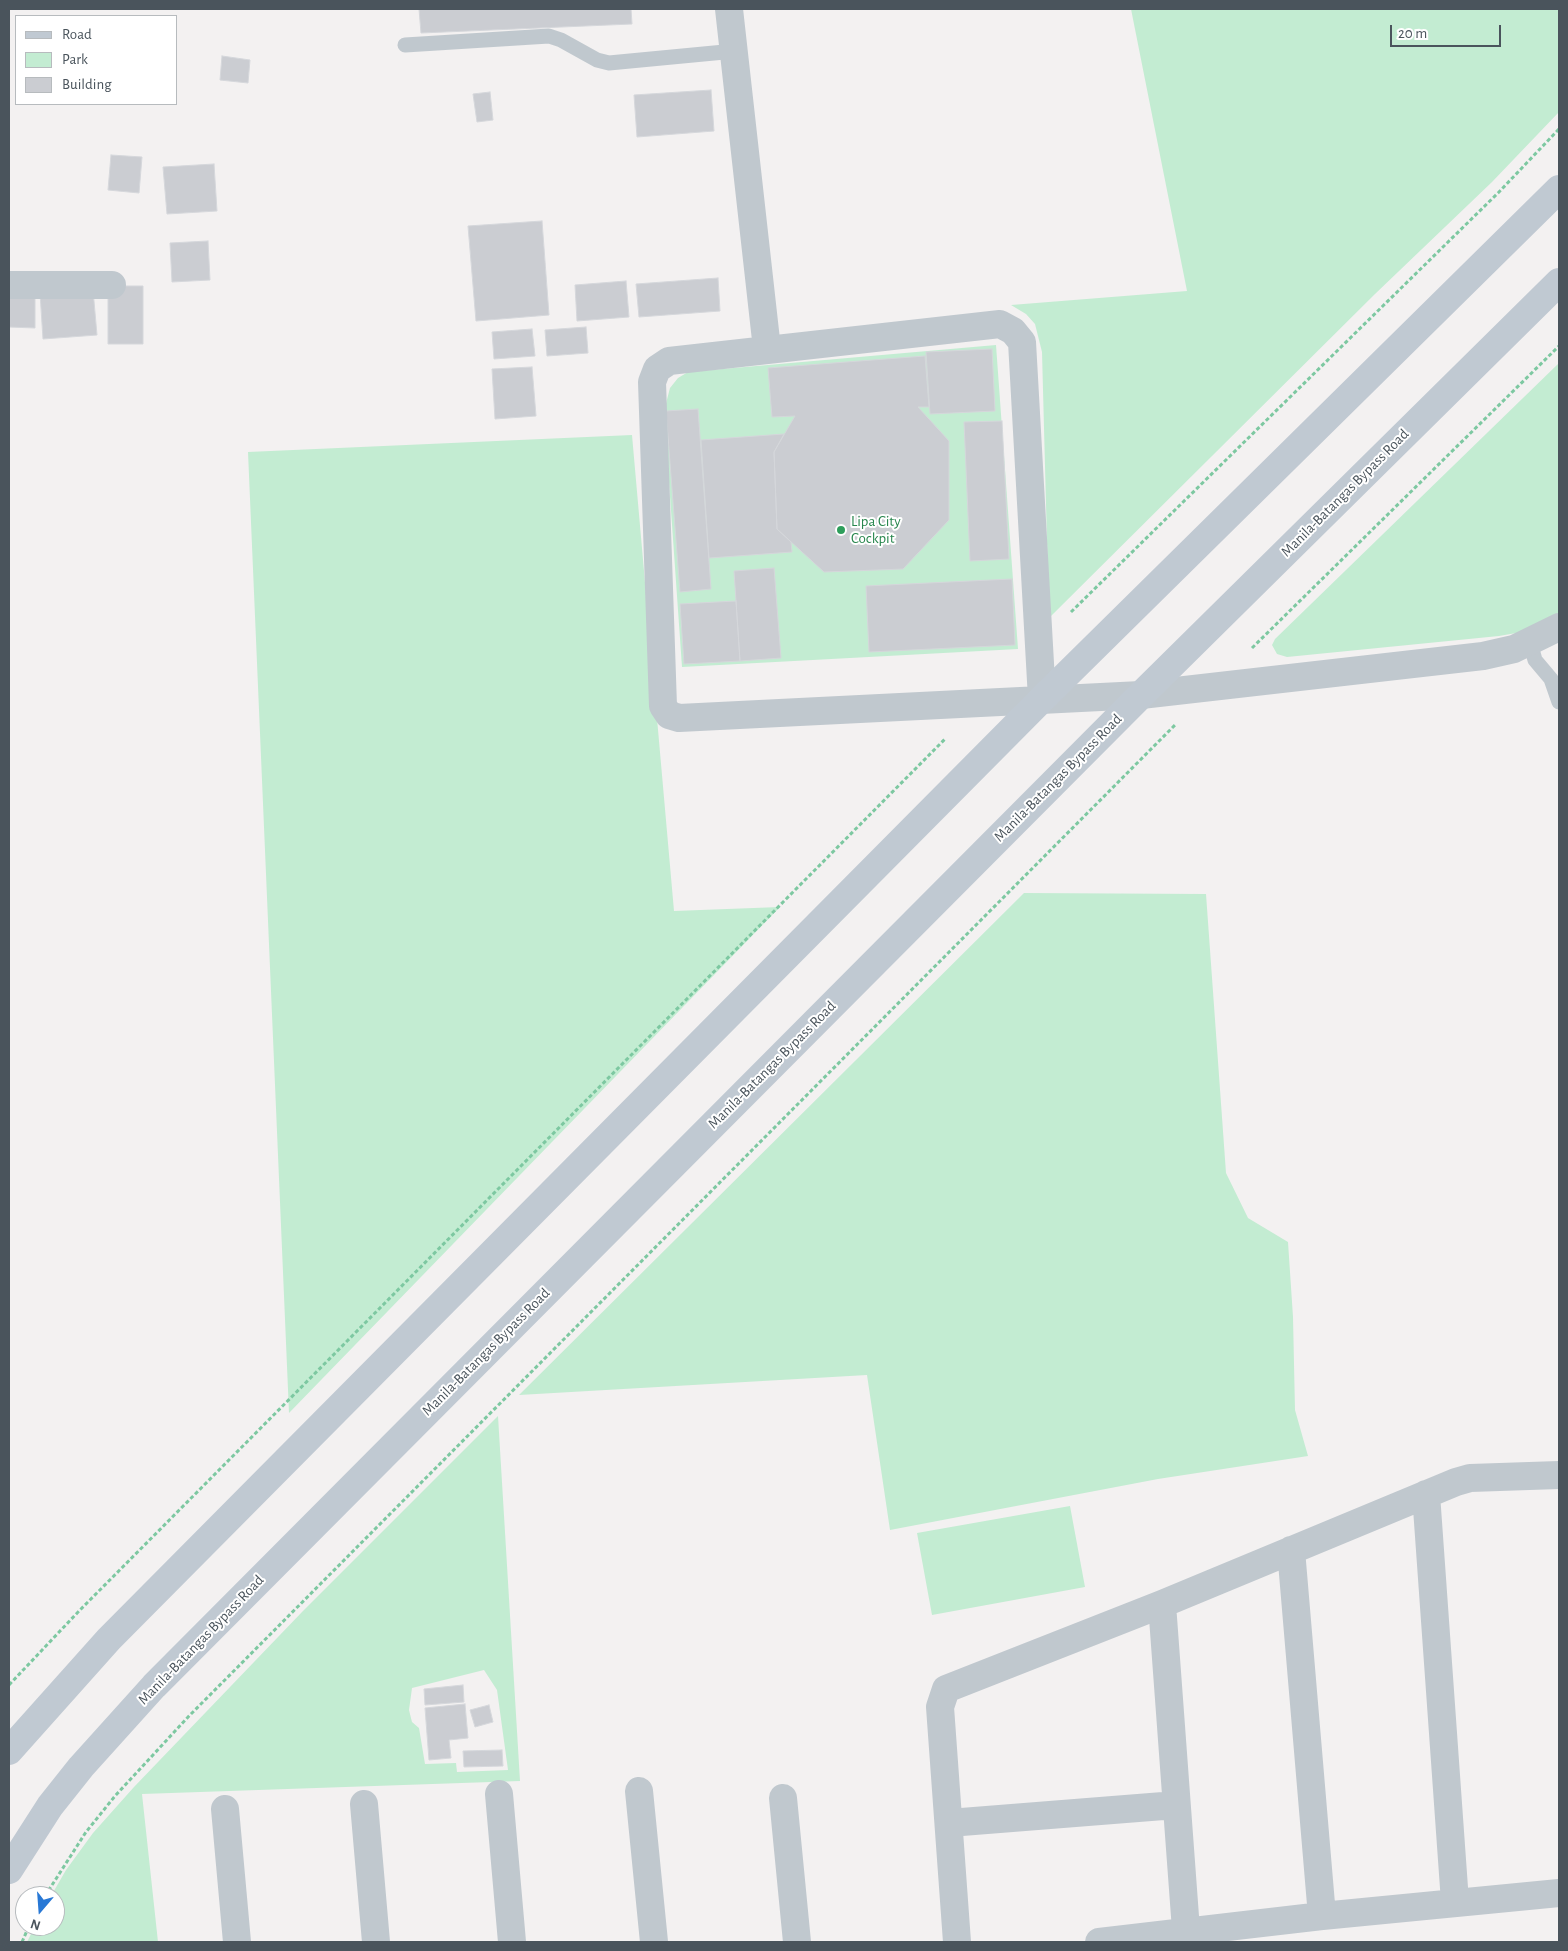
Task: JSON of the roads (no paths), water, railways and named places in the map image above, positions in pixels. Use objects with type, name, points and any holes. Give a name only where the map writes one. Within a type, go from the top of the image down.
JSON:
[{"type":"main road","points":[[9,1750],[109,1639],[1042,699],[1559,189]]},
{"type":"main road","name":"Manila-Batangas Bypass Road","points":[[9,1870],[50,1806],[81,1767],[154,1686],[1141,695],[1559,282]]},
{"type":"street","points":[[729,9],[767,349]]},
{"type":"street","points":[[9,285],[112,285]]},
{"type":"street","points":[[1042,699],[1022,342],[1012,331],[1000,324],[669,361],[656,369],[652,382],[663,706],[668,715],[679,718],[1141,695],[1484,656],[1530,642],[1559,627]]},
{"type":"street","points":[[957,1942],[940,1707],[946,1689],[1162,1604],[1426,1494],[1470,1478],[1559,1475]]},
{"type":"street","points":[[1426,1494],[1455,1902]]},
{"type":"street","points":[[1291,1550],[1322,1916]]},
{"type":"street","points":[[1162,1604],[1186,1930]]},
{"type":"street","points":[[639,1791],[654,1942]]},
{"type":"street","points":[[499,1794],[512,1942]]},
{"type":"street","points":[[782,1798],[797,1942]]},
{"type":"street","points":[[364,1804],[376,1942]]},
{"type":"street","points":[[949,1823],[1176,1805]]},
{"type":"street","points":[[225,1809],[237,1942]]},
{"type":"street","points":[[1099,1942],[1186,1930],[1559,1893]]},
{"type":"lane","points":[[405,45],[549,36],[597,60],[609,63],[735,51]]},
{"type":"lane","points":[[1530,642],[1535,660],[1547,673],[1559,702]]},
{"type":"place","name":"Lipa City Cockpit","points":[[841,530]]}]
